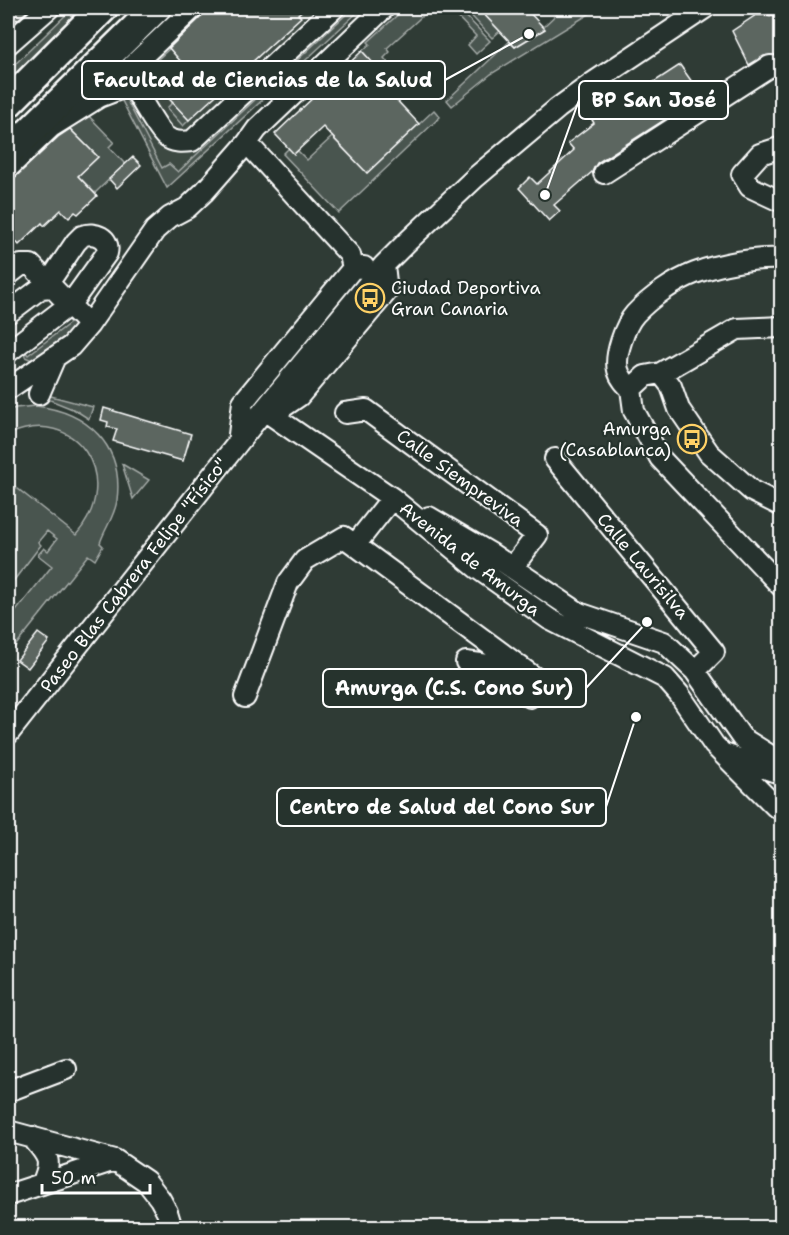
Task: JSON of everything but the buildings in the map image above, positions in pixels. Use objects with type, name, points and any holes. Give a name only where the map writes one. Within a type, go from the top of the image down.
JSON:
[{"type":"highway","points":[[8,103],[103,8]]},
{"type":"highway","points":[[26,140],[156,8]]},
{"type":"street","points":[[12,33],[49,8]]},
{"type":"street","points":[[193,8],[133,65],[130,72],[133,84],[164,136],[173,141],[192,141],[334,8]]},
{"type":"street","points":[[15,384],[71,346],[89,325],[154,230],[170,217],[187,208],[204,192],[257,129],[384,8]]},
{"type":"street","name":"Paseo Blas Cabrera Felipe \"Físico\"","points":[[8,734],[264,410],[384,265],[440,209],[531,130],[591,84],[705,8]]},
{"type":"street","points":[[604,173],[770,66],[782,67]]},
{"type":"street","points":[[8,168],[26,140],[99,97],[133,84]]},
{"type":"street","points":[[247,143],[351,261],[384,265],[387,291],[299,396],[283,407],[264,410],[265,375]]},
{"type":"street","points":[[782,147],[760,154],[742,174],[750,187],[782,202]]},
{"type":"street","points":[[782,259],[767,258],[695,273],[661,292],[633,316],[620,341],[617,369],[623,381],[631,389],[634,411],[660,458],[782,587]]},
{"type":"street","name":"Paseo Blas Cabrera Felipe \"Físico\"","points":[[237,444],[243,402],[351,261]]},
{"type":"street","points":[[8,275],[21,265],[31,265],[89,325]]},
{"type":"street","points":[[8,313],[41,288],[62,297]]},
{"type":"street","points":[[15,384],[29,366],[10,345],[62,297]]},
{"type":"street","points":[[631,389],[645,376],[661,373],[737,329],[782,327]]},
{"type":"street","points":[[39,394],[55,357]]},
{"type":"street","points":[[661,373],[671,386],[680,409],[709,453],[752,491],[782,506]]},
{"type":"street","points":[[299,396],[293,413],[299,433]]},
{"type":"street","name":"Avenida de Amurga","points":[[264,410],[484,561],[549,619],[665,678],[718,749],[776,807],[779,801]]},
{"type":"street","name":"Calle Siempreviva","points":[[345,413],[366,410],[537,535],[512,568]]},
{"type":"street","name":"Calle Laurisilva","points":[[555,459],[714,652],[695,671]]},
{"type":"street","points":[[355,545],[392,498]]},
{"type":"street","points":[[245,697],[288,583],[305,560],[344,537],[538,680],[540,689],[530,697],[488,664],[466,662]]},
{"type":"street","name":"Avenida de Amurga","points":[[484,561],[512,568],[579,613],[664,642],[695,671],[738,733],[781,770]]},
{"type":"street","points":[[779,801],[761,779],[753,763],[738,733],[726,738],[718,749],[753,763],[781,770],[779,801]]},
{"type":"street","points":[[8,1090],[66,1069]]},
{"type":"street","points":[[8,1131],[115,1160],[146,1181],[160,1199],[172,1227]]},
{"type":"street","points":[[32,1137],[47,1156],[49,1168],[42,1184]]},
{"type":"street","points":[[8,1195],[115,1160]]},
{"type":"shaded area","points":[[73,8],[85,8],[8,86],[8,71]]},
{"type":"shaded area","points":[[177,8],[363,8],[167,188],[109,74]]},
{"type":"shaded area","points":[[178,8],[187,8],[113,83],[109,74]]},
{"type":"shaded area","points":[[353,8],[359,11],[167,188],[119,95],[123,93],[162,168],[169,164],[178,172]]},
{"type":"shaded area","points":[[405,8],[431,8],[387,48],[390,52],[384,58],[390,65],[382,73],[362,51],[370,44],[368,42]]},
{"type":"shaded area","points":[[449,8],[458,8],[490,41],[476,54],[468,45],[476,36]]},
{"type":"shaded area","points":[[464,8],[478,8],[500,31],[492,38]]},
{"type":"shaded area","points":[[563,8],[599,8],[491,74],[452,106],[447,100],[509,42],[515,47],[545,29],[543,27]]},
{"type":"shaded area","points":[[165,44],[169,49],[157,60],[170,74],[157,86],[141,67]]},
{"type":"shaded area","points":[[173,102],[189,120],[183,126],[167,108]]},
{"type":"shaded area","points":[[434,110],[440,117],[339,213],[283,154],[289,148],[294,154],[298,151],[307,160],[332,137],[367,173]]},
{"type":"shaded area","points":[[84,111],[114,142],[109,147],[125,164],[95,193],[78,176],[98,157],[68,127]]},
{"type":"shaded area","points":[[65,316],[72,318],[76,324],[71,334],[34,361],[25,357],[24,350],[28,355],[70,323]]},
{"type":"shaded area","points":[[47,395],[93,407],[89,419],[75,410],[45,398]]},
{"type":"shaded area","points":[[36,406],[71,415],[98,435],[108,448],[114,463],[118,480],[117,500],[100,543],[103,546],[95,560],[88,555],[8,655],[8,621],[52,566],[38,555],[44,548],[48,551],[57,539],[47,531],[38,542],[41,545],[8,588],[8,481],[76,535],[90,513],[96,491],[94,470],[86,452],[72,438],[54,429],[32,428],[8,435],[8,411]]},
{"type":"shaded area","points":[[122,464],[149,480],[133,499]]},
{"type":"place","name":"Facultad de Ciencias de la Salud","points":[[529,34]]},
{"type":"place","name":"BP San José","points":[[545,195]]},
{"type":"place","name":"Ciudad Deportiva Gran Canaria","points":[[370,298]]},
{"type":"place","name":"Amurga (Casablanca)","points":[[692,439]]},
{"type":"place","name":"Amurga (C.S. Cono Sur)","points":[[647,622]]},
{"type":"place","name":"Centro de Salud del Cono Sur","points":[[636,717]]}]
